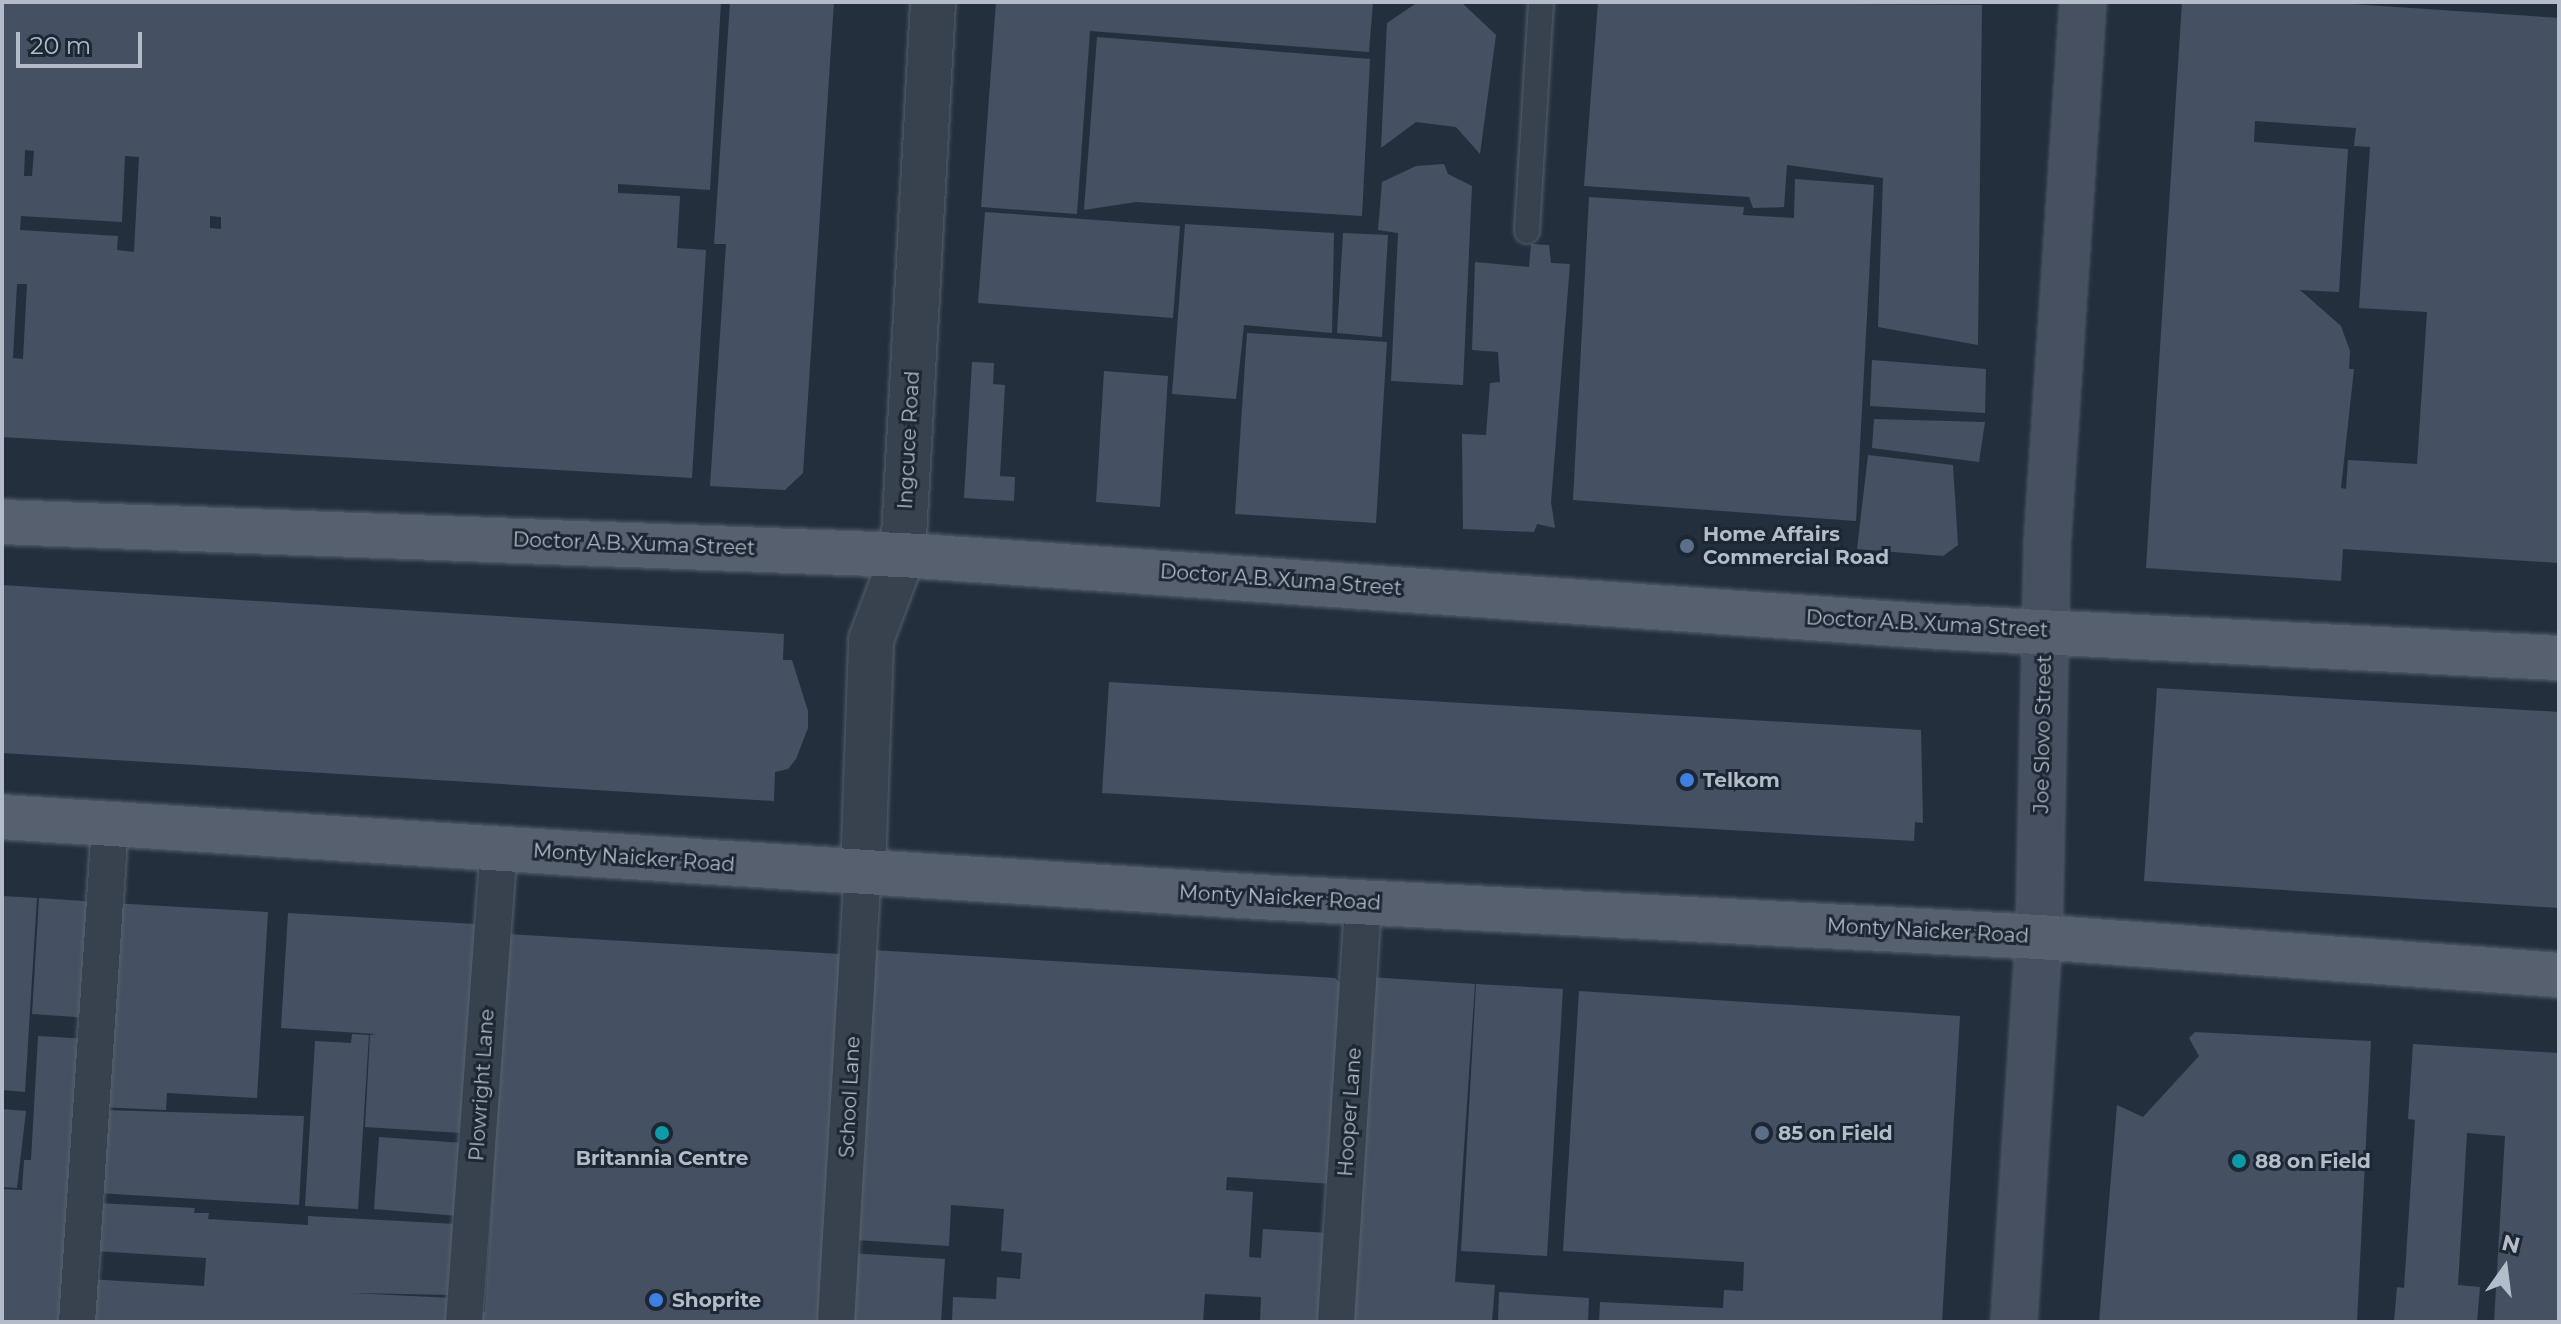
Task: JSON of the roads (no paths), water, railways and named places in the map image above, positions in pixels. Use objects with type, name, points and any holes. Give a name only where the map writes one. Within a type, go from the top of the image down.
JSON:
[{"type":"main road","name":"Joe Slovo Street","points":[[2014,1322],[2039,937],[2045,632],[2083,2]]},
{"type":"main road","name":"Doctor A.B. Xuma Street","points":[[2,522],[903,555],[2045,632],[2559,658]]},
{"type":"main road","name":"Monty Naicker Road","points":[[2,817],[1363,903],[2039,937],[2559,975]]},
{"type":"street","name":"Ingcuce Road","points":[[863,872],[871,640],[903,555],[933,2]]},
{"type":"street","points":[[77,1322],[110,825]]},
{"type":"street","name":"Plowright Lane","points":[[464,1322],[499,849]]},
{"type":"street","name":"School Lane","points":[[836,1322],[863,872]]},
{"type":"street","name":"Hooper Lane","points":[[1336,1322],[1363,903]]},
{"type":"lane","points":[[1527,231],[1541,2]]},
{"type":"place","name":"Home Affairs Commercial Road","points":[[1687,546]]},
{"type":"place","name":"Telkom","points":[[1687,780]]},
{"type":"place","name":"Britannia Centre","points":[[662,1133]]},
{"type":"place","name":"85 on Field","points":[[1762,1133]]},
{"type":"place","name":"88 on Field","points":[[2239,1161]]},
{"type":"place","name":"Shoprite","points":[[656,1300]]}]
